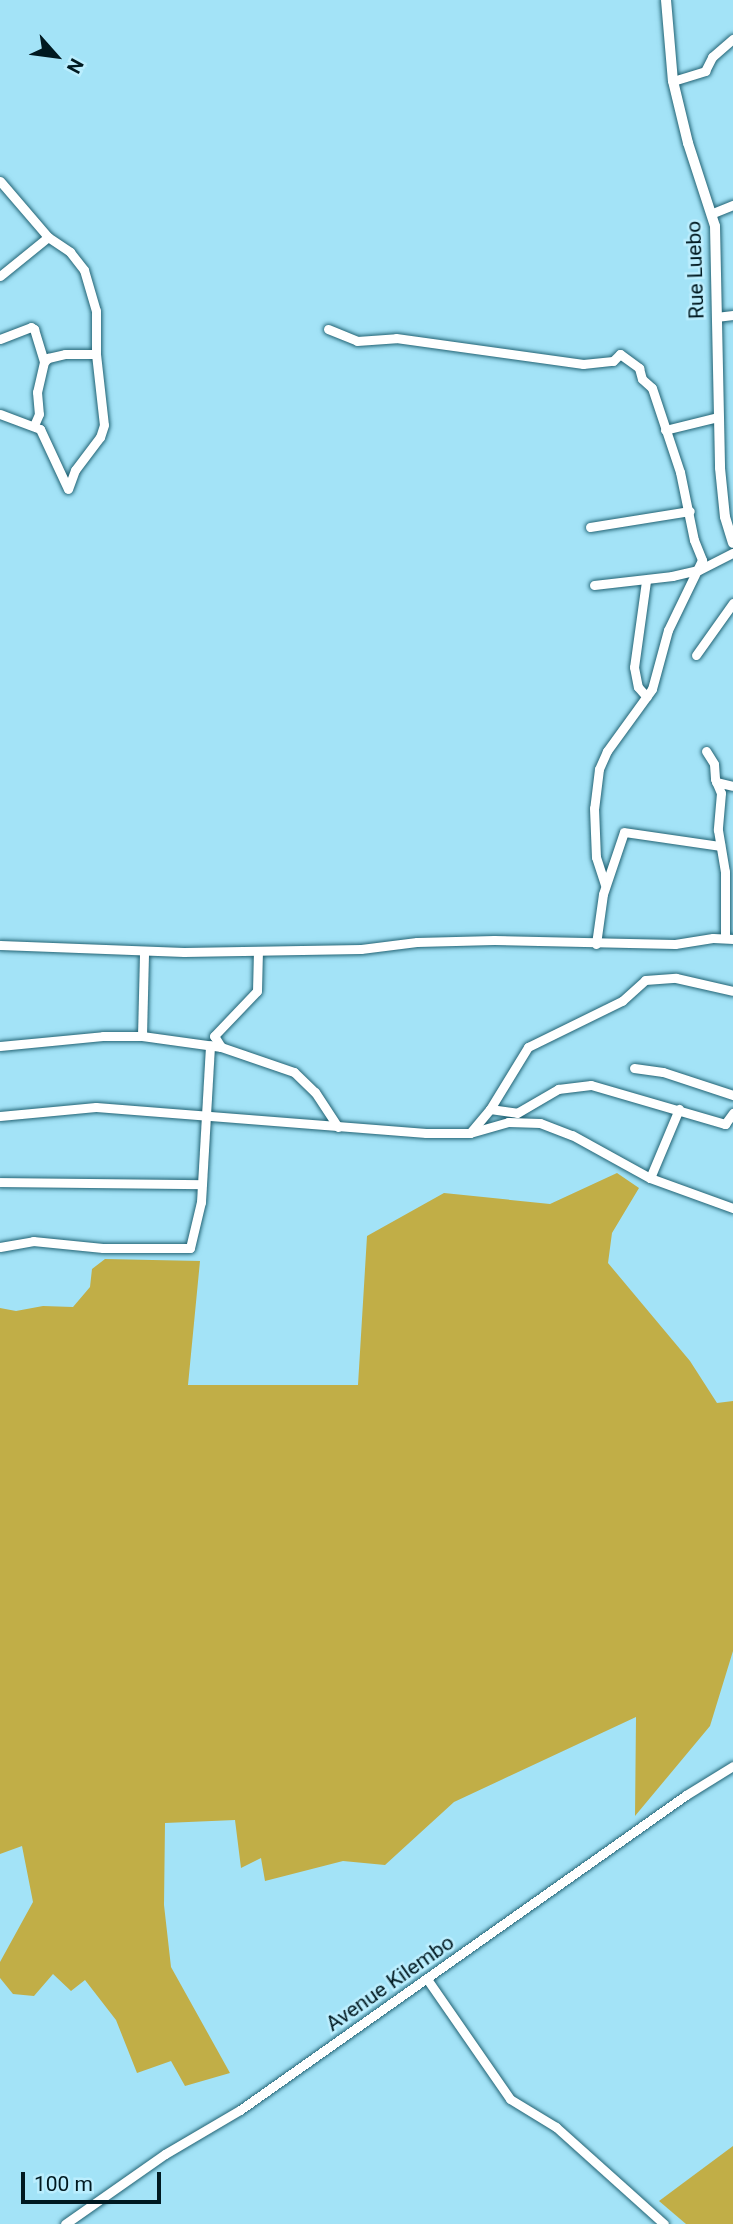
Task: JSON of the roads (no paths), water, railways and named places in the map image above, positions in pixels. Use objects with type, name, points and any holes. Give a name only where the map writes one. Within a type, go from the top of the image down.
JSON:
[{"type":"street","name":"Rue Luebo","points":[[666,0],[673,81],[688,143],[713,213],[722,492],[733,543]]},
{"type":"street","points":[[673,81],[705,71],[712,57],[732,46]]},
{"type":"street","points":[[0,181],[48,237],[70,252],[88,281],[96,316],[96,354],[104,425],[100,437],[75,470],[68,489],[44,434],[34,425],[0,414]]},
{"type":"street","points":[[713,213],[733,205]]},
{"type":"street","points":[[0,276],[48,237]]},
{"type":"street","points":[[716,317],[733,314]]},
{"type":"street","points":[[0,339],[33,327],[44,362],[37,391],[39,414],[34,425]]},
{"type":"street","points":[[328,329],[358,341],[396,338],[583,364],[613,361],[620,354],[639,368],[642,379],[652,388],[690,511],[694,540],[702,560],[668,629],[655,681],[647,697],[607,751],[599,769],[594,808],[596,858],[605,885]]},
{"type":"street","points":[[44,362],[48,358],[65,354],[96,354]]},
{"type":"street","points":[[665,430],[718,417]]},
{"type":"street","points":[[590,527],[690,511]]},
{"type":"street","points":[[594,585],[646,581],[699,570],[733,553]]},
{"type":"street","points":[[646,581],[635,667],[638,687],[647,697]]},
{"type":"street","points":[[696,655],[733,603]]},
{"type":"street","points":[[0,945],[144,952],[258,951],[361,949],[417,942],[494,940],[675,944],[729,938],[728,862],[720,846],[721,793],[716,782],[714,764],[706,751]]},
{"type":"street","points":[[716,782],[733,786]]},
{"type":"street","points":[[596,944],[605,885],[617,849],[627,831],[720,846]]},
{"type":"street","points":[[596,858],[606,859],[617,849]]},
{"type":"street","points":[[221,1047],[214,1036],[257,991],[258,951]]},
{"type":"street","points":[[142,1036],[144,952]]},
{"type":"street","points":[[470,1133],[490,1108],[528,1047],[622,1000],[645,980],[676,978],[733,991]]},
{"type":"street","points":[[0,1046],[103,1036],[142,1036],[221,1047],[294,1072],[315,1092],[338,1126]]},
{"type":"street","points":[[0,1248],[33,1241],[103,1248],[190,1249],[202,1184],[210,1045]]},
{"type":"street","points":[[634,1068],[663,1072],[733,1095]]},
{"type":"street","points":[[490,1108],[517,1113],[558,1089],[590,1085],[725,1124],[733,1113]]},
{"type":"street","points":[[0,1116],[96,1107],[393,1132],[470,1133],[508,1122],[540,1122],[572,1135],[650,1178],[733,1208]]},
{"type":"street","points":[[650,1178],[679,1109]]},
{"type":"street","points":[[0,1182],[202,1184]]},
{"type":"street","name":"Avenue Kilembo","points":[[65,2224],[165,2154],[240,2110],[686,1795],[733,1766]]},
{"type":"street","points":[[427,1979],[510,2099],[556,2127],[664,2224]]}]
